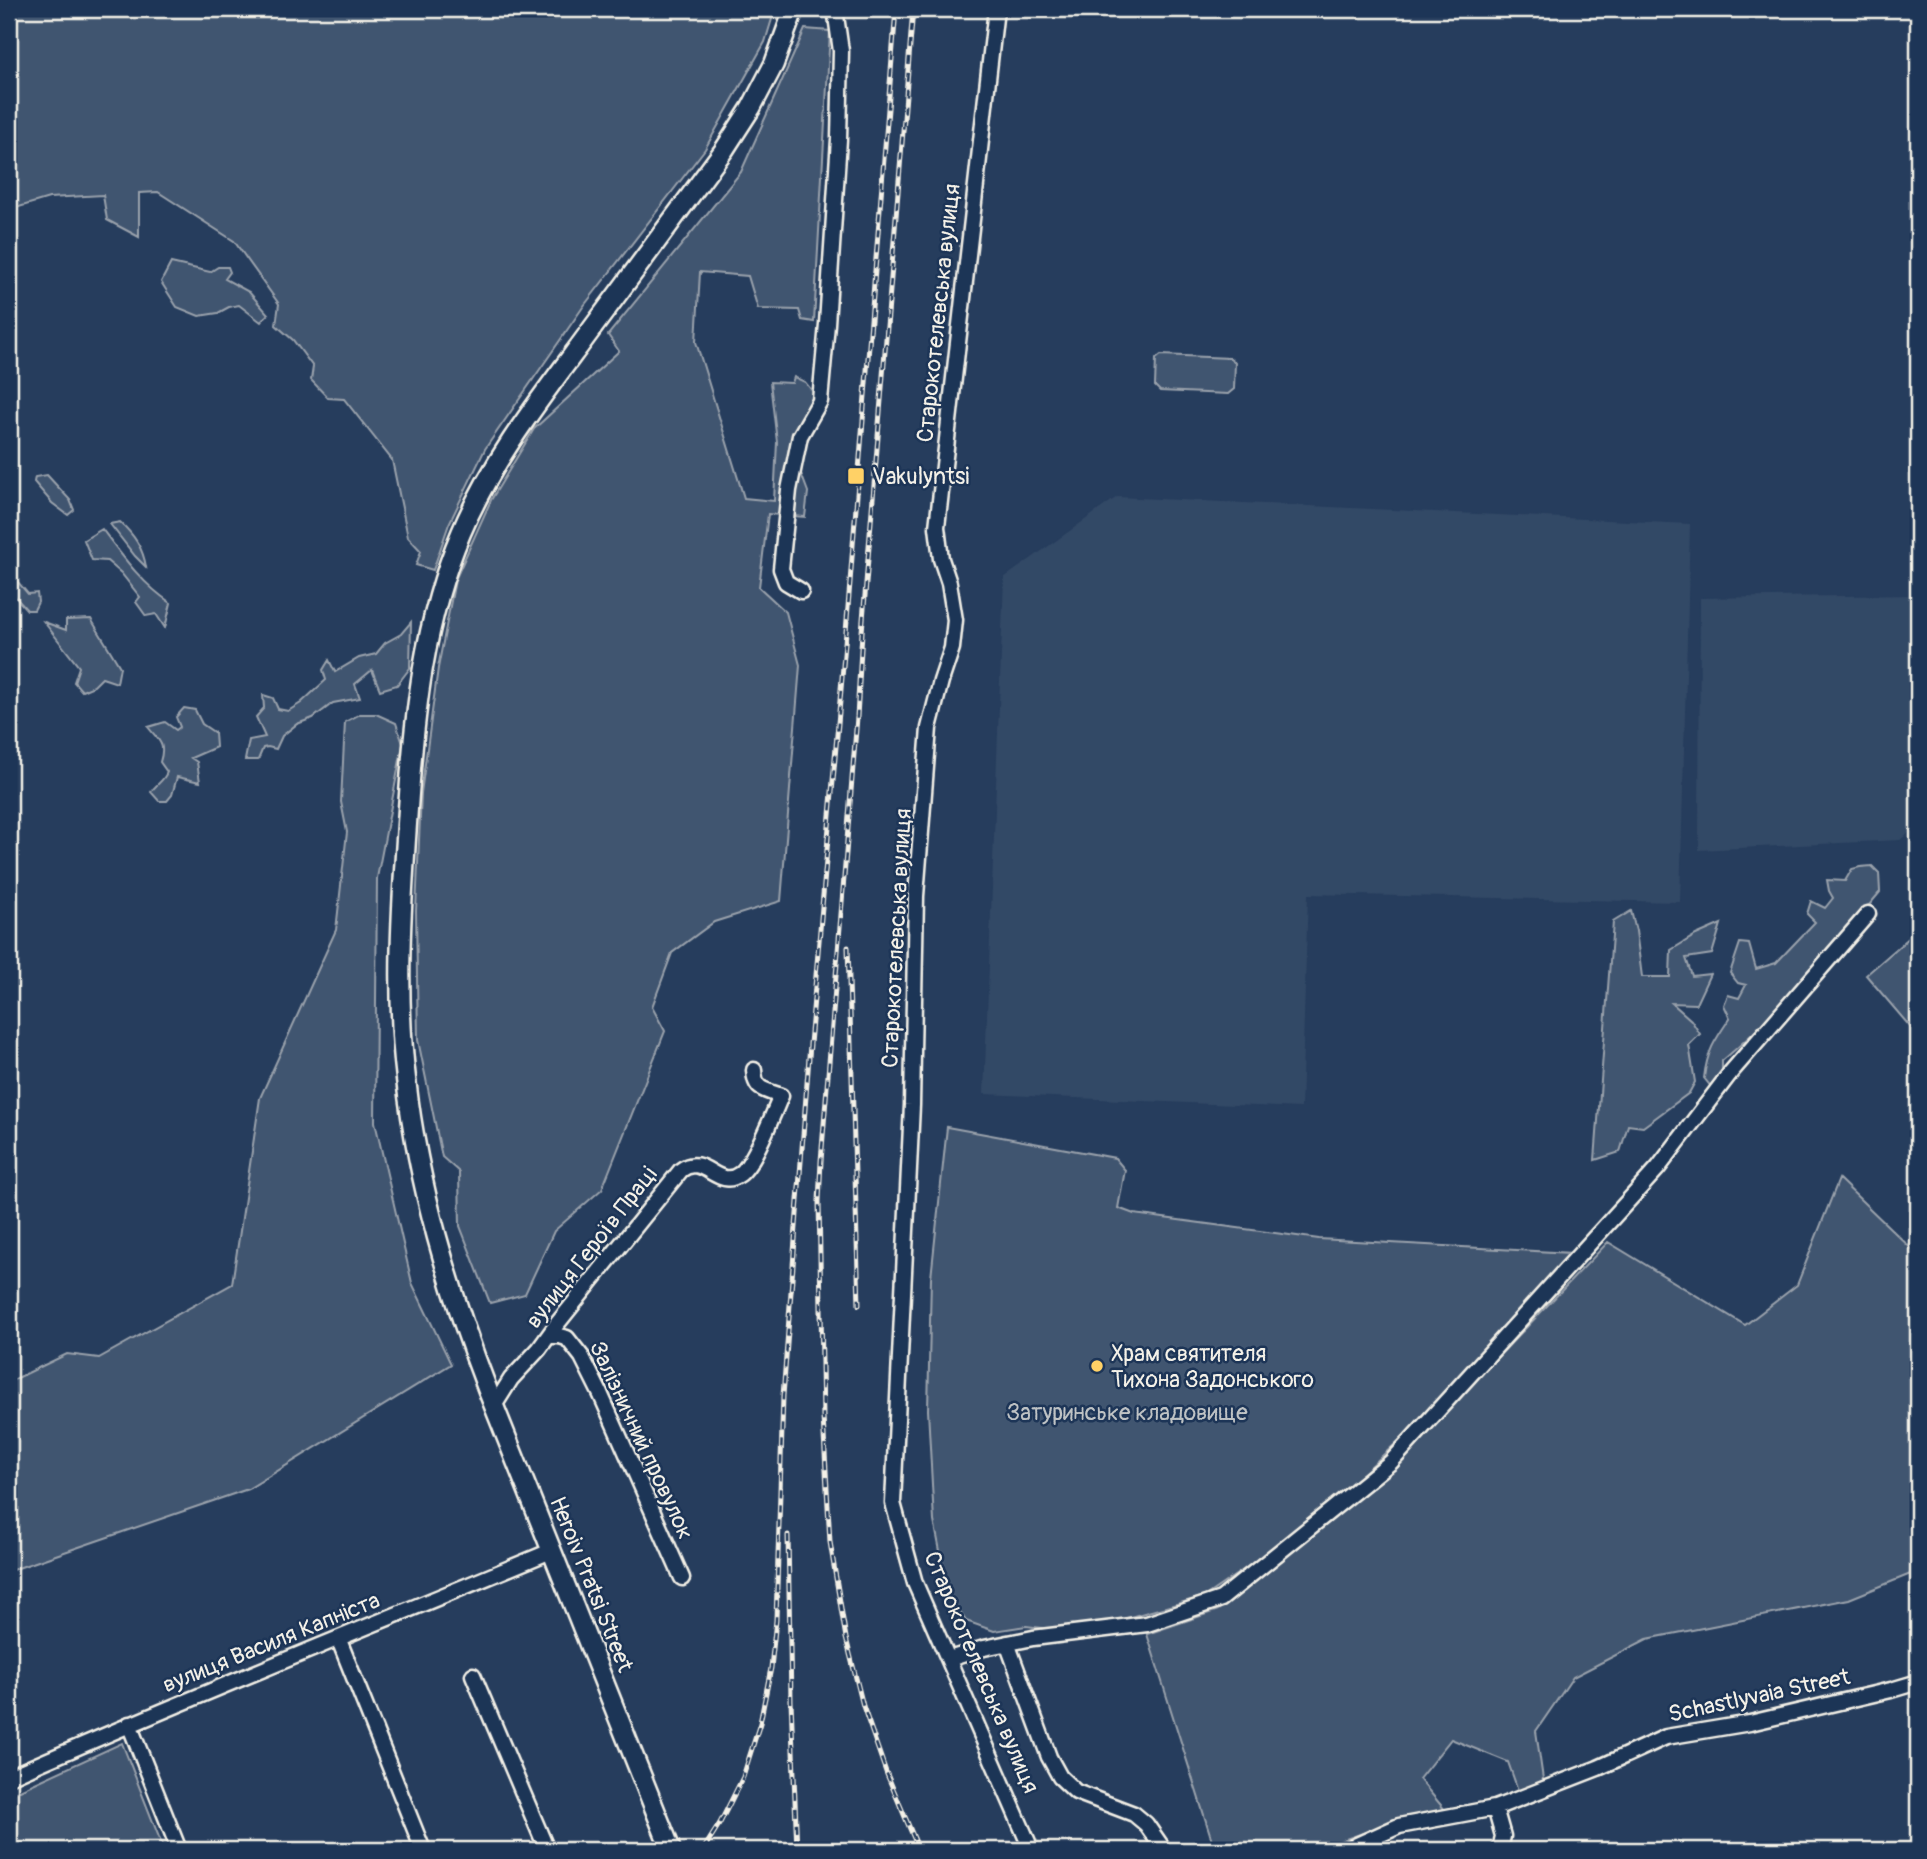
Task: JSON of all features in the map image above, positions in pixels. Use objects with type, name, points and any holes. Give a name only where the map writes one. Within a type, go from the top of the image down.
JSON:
[{"type":"main road","name":"Heroiv Pratsi Street","points":[[671,1850],[467,1337],[438,1244],[421,1174],[405,1075],[402,1018],[410,768],[423,666],[440,591],[461,532],[490,476],[534,408],[724,150],[751,108],[774,64],[794,9]]},
{"type":"street","points":[[801,591],[786,582],[781,569],[789,490],[800,436],[820,401],[839,139],[841,51],[835,9]]},
{"type":"street","name":"Старокотелевська вулиця","points":[[996,9],[937,527],[941,559],[949,583],[955,620],[952,648],[929,728],[916,896],[912,1105],[893,1503],[915,1583],[1028,1842],[1029,1850]]},
{"type":"street","points":[[949,1659],[1032,1638],[1147,1624],[1221,1599],[1391,1462],[1658,1168],[1731,1072],[1868,914]]},
{"type":"street","name":"вулиця Героїв Праці","points":[[494,1406],[511,1379],[551,1336],[557,1324],[681,1170],[694,1163],[720,1177],[731,1178],[741,1173],[750,1163],[781,1096],[760,1088],[755,1082],[754,1070]]},
{"type":"street","name":"Залізничний провулок","points":[[551,1336],[567,1338],[582,1357],[682,1578]]},
{"type":"street","name":"вулиця Василя Капніста","points":[[9,1777],[129,1724],[551,1551]]},
{"type":"street","points":[[339,1640],[424,1850]]},
{"type":"street","points":[[1007,1643],[1049,1757],[1060,1777],[1076,1792],[1134,1814],[1146,1824],[1164,1850]]},
{"type":"street","points":[[473,1675],[547,1850]]},
{"type":"street","name":"Schastlyvaia Street","points":[[1346,1850],[1399,1826],[1494,1808],[1598,1768],[1666,1737],[1750,1723],[1918,1682]]},
{"type":"street","points":[[129,1724],[179,1850]]},
{"type":"street","points":[[1494,1808],[1503,1836],[1500,1850]]},
{"type":"shaded area","points":[[1117,497],[1690,524],[1680,902],[1308,894],[1301,1108],[984,1094],[1004,578]]},
{"type":"shaded area","points":[[1918,595],[1918,825],[1900,840],[1699,850],[1700,598]]},
{"type":"green space","points":[[9,9],[775,9],[765,42],[705,149],[583,307],[485,449],[449,524],[433,570],[416,565],[421,551],[408,537],[392,460],[344,399],[328,398],[311,380],[313,367],[293,340],[276,325],[279,304],[234,241],[158,192],[139,193],[139,237],[107,220],[103,195],[49,198],[9,210]]},
{"type":"green space","points":[[805,29],[830,31],[814,322],[802,320],[799,310],[758,309],[748,276],[700,272],[696,342],[744,498],[774,501],[777,442],[770,382],[792,383],[794,377],[805,382],[813,392],[799,468],[808,492],[805,517],[768,514],[759,587],[786,612],[800,665],[781,901],[714,922],[672,953],[652,1007],[665,1031],[602,1189],[554,1231],[525,1294],[490,1303],[460,1226],[459,1172],[442,1157],[418,1040],[416,911],[421,793],[438,668],[455,580],[491,500],[534,429],[619,351],[608,335],[741,172]]},
{"type":"green space","points":[[171,263],[210,272],[218,267],[228,267],[230,272],[225,279],[249,292],[268,314],[261,322],[239,305],[218,313],[199,316],[177,307],[161,282]]},
{"type":"green space","points":[[1161,355],[1230,358],[1235,362],[1234,389],[1228,394],[1160,391],[1155,386],[1156,359]]},
{"type":"green space","points":[[47,475],[70,500],[74,510],[68,515],[52,503],[34,482],[35,477]]},
{"type":"green space","points":[[120,522],[137,542],[146,567],[110,524]]},
{"type":"green space","points":[[102,529],[142,579],[171,603],[165,628],[156,614],[146,616],[136,602],[140,597],[121,573],[107,561],[92,560],[84,540]]},
{"type":"green space","points":[[9,574],[28,594],[37,593],[38,602],[34,610],[27,610],[9,590]]},
{"type":"green space","points":[[91,619],[120,667],[117,683],[102,678],[94,686],[82,691],[74,682],[79,667],[44,622],[66,630],[66,620]]},
{"type":"green space","points":[[411,622],[410,668],[397,685],[380,690],[372,670],[355,684],[360,698],[333,703],[282,736],[276,749],[263,748],[258,760],[245,760],[249,740],[265,737],[256,717],[264,708],[263,695],[273,698],[278,709],[288,711],[326,680],[323,670],[329,660],[335,672],[359,658],[376,654],[385,643],[401,634]]},
{"type":"green space","points":[[184,708],[195,710],[202,724],[215,733],[216,747],[191,758],[197,762],[200,782],[177,777],[172,795],[167,801],[159,801],[151,792],[167,772],[160,762],[160,743],[148,727],[165,722],[176,730],[180,727],[176,717]]},
{"type":"green space","points":[[360,714],[376,714],[396,723],[403,744],[377,878],[375,1122],[412,1283],[451,1364],[248,1489],[9,1571],[9,1382],[67,1354],[99,1358],[232,1284],[260,1098],[336,930],[347,832],[341,802],[345,722]]},
{"type":"green space","points":[[1872,866],[1879,873],[1880,892],[1785,1002],[1722,1061],[1722,1075],[1712,1088],[1704,1078],[1712,1046],[1730,1018],[1724,1005],[1728,995],[1739,998],[1746,985],[1738,983],[1730,973],[1740,943],[1749,944],[1756,969],[1776,963],[1815,922],[1807,914],[1811,901],[1825,908],[1833,898],[1827,880],[1845,881],[1852,869]]},
{"type":"green space","points":[[1631,911],[1642,977],[1670,977],[1671,950],[1721,924],[1712,954],[1686,958],[1692,976],[1710,974],[1696,1004],[1672,1003],[1691,1020],[1700,1034],[1689,1045],[1695,1082],[1689,1093],[1643,1127],[1628,1125],[1620,1152],[1595,1160],[1613,922]]},
{"type":"green space","points":[[1918,930],[1918,1036],[1866,975]]},
{"type":"green space","name":"Затуринське кладовище","points":[[947,1127],[1115,1158],[1125,1170],[1118,1208],[1134,1214],[1319,1239],[1571,1253],[1408,1432],[1341,1494],[1259,1559],[1205,1596],[1123,1619],[1058,1630],[1026,1626],[994,1631],[966,1621],[949,1596],[934,1521],[928,1410],[931,1278]]},
{"type":"green space","points":[[1839,1179],[1918,1255],[1918,1571],[1849,1599],[1647,1639],[1573,1677],[1536,1731],[1544,1786],[1519,1793],[1508,1762],[1451,1739],[1419,1779],[1445,1810],[1392,1823],[1314,1850],[1215,1850],[1147,1634],[1218,1610],[1391,1469],[1608,1242],[1745,1325],[1797,1285]]},
{"type":"green space","points":[[122,1743],[164,1850],[9,1850],[9,1795]]},
{"type":"railway","points":[[703,1850],[743,1777],[760,1723],[771,1668],[776,1620],[783,1396],[896,9]]},
{"type":"railway","points":[[913,9],[819,1201],[823,1417],[830,1542],[846,1638],[863,1706],[886,1772],[919,1850]]},
{"type":"railway","points":[[848,947],[859,1305]]},
{"type":"railway","points":[[788,1535],[797,1850]]},
{"type":"place","name":"Vakulyntsi","points":[[856,476]]},
{"type":"place","name":"Храм святителя Тихона Задонського","points":[[1097,1366]]}]
